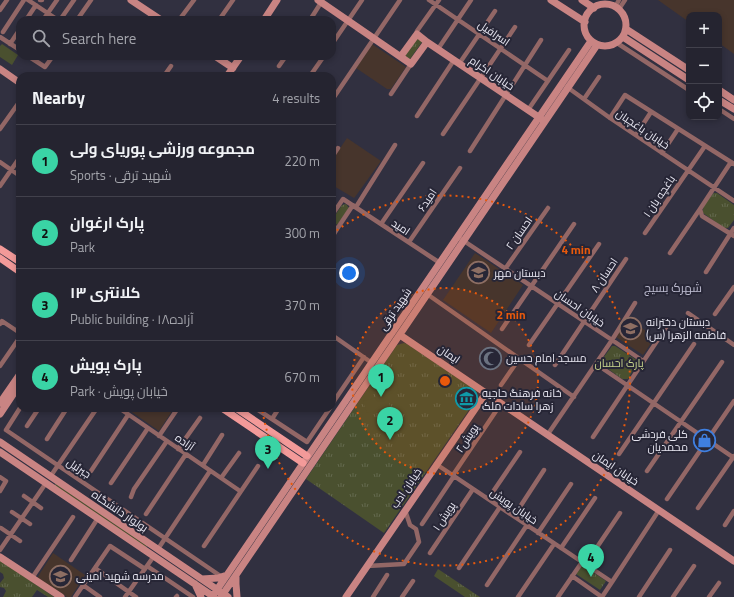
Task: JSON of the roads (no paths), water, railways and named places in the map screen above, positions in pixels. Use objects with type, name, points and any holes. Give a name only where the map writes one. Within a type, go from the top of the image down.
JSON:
[{"type":"main road","points":[[131,0],[155,16]]},
{"type":"main road","points":[[267,16],[277,0]]},
{"type":"main road","points":[[551,0],[585,22]]},
{"type":"main road","points":[[582,0],[594,8]]},
{"type":"main road","points":[[321,1],[411,64],[427,42]]},
{"type":"main road","points":[[604,4],[617,5],[625,18],[626,29],[623,37],[617,43],[610,46],[603,46],[594,43],[587,35],[584,28],[585,22],[588,14],[594,8],[604,4]]},
{"type":"main road","points":[[626,29],[686,68]]},
{"type":"main road","points":[[401,56],[416,34]]},
{"type":"main road","name":"خیابان اکرام","points":[[416,34],[542,120]]},
{"type":"main road","points":[[623,37],[686,78]]},
{"type":"main road","name":"شهید ترقی","points":[[214,595],[225,576],[307,456],[338,418],[400,335],[428,294],[461,239],[594,43]]},
{"type":"main road","points":[[221,60],[233,68]]},
{"type":"main road","points":[[230,72],[238,60]]},
{"type":"main road","points":[[0,70],[16,80]]},
{"type":"main road","points":[[722,92],[734,100]]},
{"type":"main road","points":[[722,102],[734,109]]},
{"type":"main road","name":"شهید ترقی","points":[[224,596],[236,575],[281,510],[372,363],[440,263],[461,239]]},
{"type":"main road","points":[[0,249],[16,259]]},
{"type":"main road","points":[[0,258],[16,269]]},
{"type":"main road","name":"ایمان","points":[[400,335],[486,393]]},
{"type":"main road","points":[[390,348],[398,343],[411,342]]},
{"type":"main road","points":[[0,403],[16,380]]},
{"type":"main road","points":[[0,414],[16,390]]},
{"type":"main road","name":"خیابان ایمان","points":[[486,393],[734,561]]},
{"type":"main road","name":"خیابان ادب","points":[[346,597],[486,393]]},
{"type":"main road","points":[[228,412],[303,463]]},
{"type":"main road","points":[[242,412],[307,456]]},
{"type":"main road","points":[[260,434],[265,428]]},
{"type":"main road","name":"بولوار دانشگاه","points":[[0,442],[98,518],[156,553]]},
{"type":"main road","name":"بولوار دانشگاه","points":[[0,452],[48,480],[198,581],[214,595],[224,596]]},
{"type":"main road","points":[[274,506],[281,510]]},
{"type":"main road","points":[[0,557],[61,597]]},
{"type":"main road","points":[[236,575],[237,597]]},
{"type":"main road","points":[[201,597],[198,581],[225,576]]},
{"type":"street","points":[[0,10],[7,0]]},
{"type":"street","points":[[2,32],[24,0]]},
{"type":"street","points":[[28,0],[53,16]]},
{"type":"street","points":[[46,16],[57,0]]},
{"type":"street","points":[[62,16],[74,0]]},
{"type":"street","points":[[80,16],[91,0]]},
{"type":"street","points":[[182,16],[194,0]]},
{"type":"street","points":[[222,16],[233,0]]},
{"type":"street","points":[[336,39],[362,0]]},
{"type":"street","points":[[336,94],[400,0]]},
{"type":"street","name":"اسرافیل","points":[[429,0],[437,2],[458,20],[548,81]]},
{"type":"street","points":[[438,49],[471,0]]},
{"type":"street","points":[[617,5],[625,0]]},
{"type":"street","points":[[312,16],[321,1]]},
{"type":"street","points":[[416,34],[437,2]]},
{"type":"street","points":[[29,16],[36,5]]},
{"type":"street","points":[[417,116],[456,62],[480,34],[495,11]]},
{"type":"street","points":[[443,134],[515,27]]},
{"type":"street","points":[[10,44],[16,35]]},
{"type":"street","points":[[0,37],[16,48]]},
{"type":"street","points":[[470,151],[541,40]]},
{"type":"street","points":[[617,43],[686,88]]},
{"type":"street","points":[[528,110],[569,50]]},
{"type":"street","points":[[36,60],[45,67],[50,60]]},
{"type":"street","points":[[279,66],[283,60]]},
{"type":"street","points":[[313,72],[321,60]]},
{"type":"street","points":[[391,94],[411,64]]},
{"type":"street","points":[[167,72],[171,66]]},
{"type":"street","points":[[584,99],[599,77]]},
{"type":"street","name":"خیابان باغچبان","points":[[565,86],[734,201]]},
{"type":"street","points":[[610,118],[625,95],[732,163],[670,253]]},
{"type":"street","points":[[0,130],[16,107]]},
{"type":"street","points":[[722,111],[734,119]]},
{"type":"street","points":[[636,135],[651,112]]},
{"type":"street","points":[[662,153],[678,130]]},
{"type":"street","points":[[337,228],[354,206],[395,145]]},
{"type":"street","name":"باغچه بان ۱","points":[[645,233],[705,146]]},
{"type":"street","points":[[0,162],[16,173]]},
{"type":"street","points":[[0,186],[16,163]]},
{"type":"street","points":[[381,224],[423,163]]},
{"type":"street","name":"امید۶","points":[[408,242],[460,168]]},
{"type":"street","points":[[336,209],[343,199],[354,206]]},
{"type":"street","name":"امید","points":[[354,206],[440,263]]},
{"type":"street","name":"احسان ۲","points":[[505,269],[548,208]]},
{"type":"street","points":[[700,210],[702,216],[732,234]]},
{"type":"street","points":[[502,329],[574,224]]},
{"type":"street","points":[[706,272],[732,234],[734,228]]},
{"type":"street","name":"خیابان احسان","points":[[461,239],[643,361]]},
{"type":"street","points":[[529,345],[599,244]]},
{"type":"street","name":"احسان ۸","points":[[555,365],[626,259]]},
{"type":"street","points":[[715,314],[734,287]]},
{"type":"street","points":[[428,294],[574,397]]},
{"type":"street","points":[[612,340],[635,303]]},
{"type":"street","points":[[688,313],[734,345]]},
{"type":"street","points":[[0,324],[2,320],[16,330]]},
{"type":"street","points":[[593,437],[667,326]]},
{"type":"street","points":[[336,338],[372,363]]},
{"type":"street","name":"خیابان احسان","points":[[548,434],[612,340]]},
{"type":"street","points":[[0,366],[16,343]]},
{"type":"street","points":[[619,454],[694,344]]},
{"type":"street","points":[[336,397],[364,357]]},
{"type":"street","points":[[501,386],[519,359]]},
{"type":"street","points":[[647,471],[722,362]]},
{"type":"street","points":[[596,364],[734,457],[698,508]]},
{"type":"street","points":[[667,499],[734,401]]},
{"type":"street","name":"پویش۲","points":[[422,524],[496,411]]},
{"type":"street","name":"جبرئیل","points":[[17,412],[6,430],[165,538],[225,576]]},
{"type":"street","points":[[27,426],[36,412]]},
{"type":"street","points":[[47,439],[64,412]]},
{"type":"street","points":[[0,550],[94,412]]},
{"type":"street","name":"آزاده","points":[[124,412],[240,491]]},
{"type":"street","points":[[159,436],[175,412]]},
{"type":"street","points":[[262,412],[307,442],[327,412]]},
{"type":"street","points":[[272,419],[276,412]]},
{"type":"street","points":[[91,471],[128,415]]},
{"type":"street","points":[[178,449],[200,418]]},
{"type":"street","points":[[111,483],[148,428]]},
{"type":"street","points":[[203,465],[222,435]]},
{"type":"street","points":[[131,497],[134,489],[167,441]]},
{"type":"street","points":[[488,499],[520,452]]},
{"type":"street","points":[[222,478],[239,453]]},
{"type":"street","points":[[146,514],[186,454]]},
{"type":"street","name":"خیابان پویش","points":[[436,464],[612,582]]},
{"type":"street","points":[[204,546],[258,466]]},
{"type":"street","points":[[125,597],[146,568],[210,470]]},
{"type":"street","points":[[514,516],[544,470]]},
{"type":"street","points":[[0,477],[6,481],[0,490]]},
{"type":"street","points":[[538,532],[571,484]]},
{"type":"street","name":"پویش ۱","points":[[430,553],[473,489]]},
{"type":"street","points":[[24,496],[41,508]]},
{"type":"street","points":[[561,548],[595,498]]},
{"type":"street","points":[[459,568],[500,508]]},
{"type":"street","points":[[367,566],[404,564],[419,542],[416,529],[410,524],[405,510]]},
{"type":"street","points":[[572,576],[602,597],[659,510]]},
{"type":"street","points":[[725,525],[734,511]]},
{"type":"street","points":[[12,512],[30,524]]},
{"type":"street","points":[[558,597],[620,512]]},
{"type":"street","points":[[32,578],[73,517]]},
{"type":"street","points":[[71,560],[98,518]]},
{"type":"street","points":[[486,585],[527,525]]},
{"type":"street","points":[[1,528],[20,541]]},
{"type":"street","points":[[518,597],[554,544]]},
{"type":"street","points":[[75,597],[110,546],[193,597]]},
{"type":"street","points":[[639,597],[670,550]]},
{"type":"street","points":[[674,597],[694,566]]},
{"type":"street","points":[[95,568],[136,597]]},
{"type":"street","points":[[373,597],[387,575]]},
{"type":"street","points":[[140,576],[149,582]]},
{"type":"street","points":[[402,597],[413,581]]},
{"type":"street","points":[[709,597],[719,583]]},
{"type":"street","points":[[83,585],[100,597]]},
{"type":"place","name":"دبستان مهر","points":[[478,273]]},
{"type":"place","name":"دبستان دخترانه فاطمه الزهرا (س)","points":[[631,328]]},
{"type":"place","name":"مسجد امام حسین","points":[[491,358]]},
{"type":"place","name":"مجموعه ورزشی پوریای ولی","points":[[381,397]]},
{"type":"place","name":"خانه فرهنگ حاجیه زهرا سادات ملک","points":[[467,399]]},
{"type":"place","name":"پارک ارغوان","points":[[390,440]]},
{"type":"place","name":"کلی فردشی محمدیان","points":[[704,440]]},
{"type":"place","name":"کلانتری ۱۳","points":[[268,469]]},
{"type":"place","name":"مدرسه شهید امینی","points":[[61,576]]},
{"type":"place","name":"پارک پویش","points":[[591,577]]},
{"type":"district","name":"شهرک بسیج","points":[[673,288]]},
{"type":"park label","name":"پارک احسان","points":[[619,363]]}]
